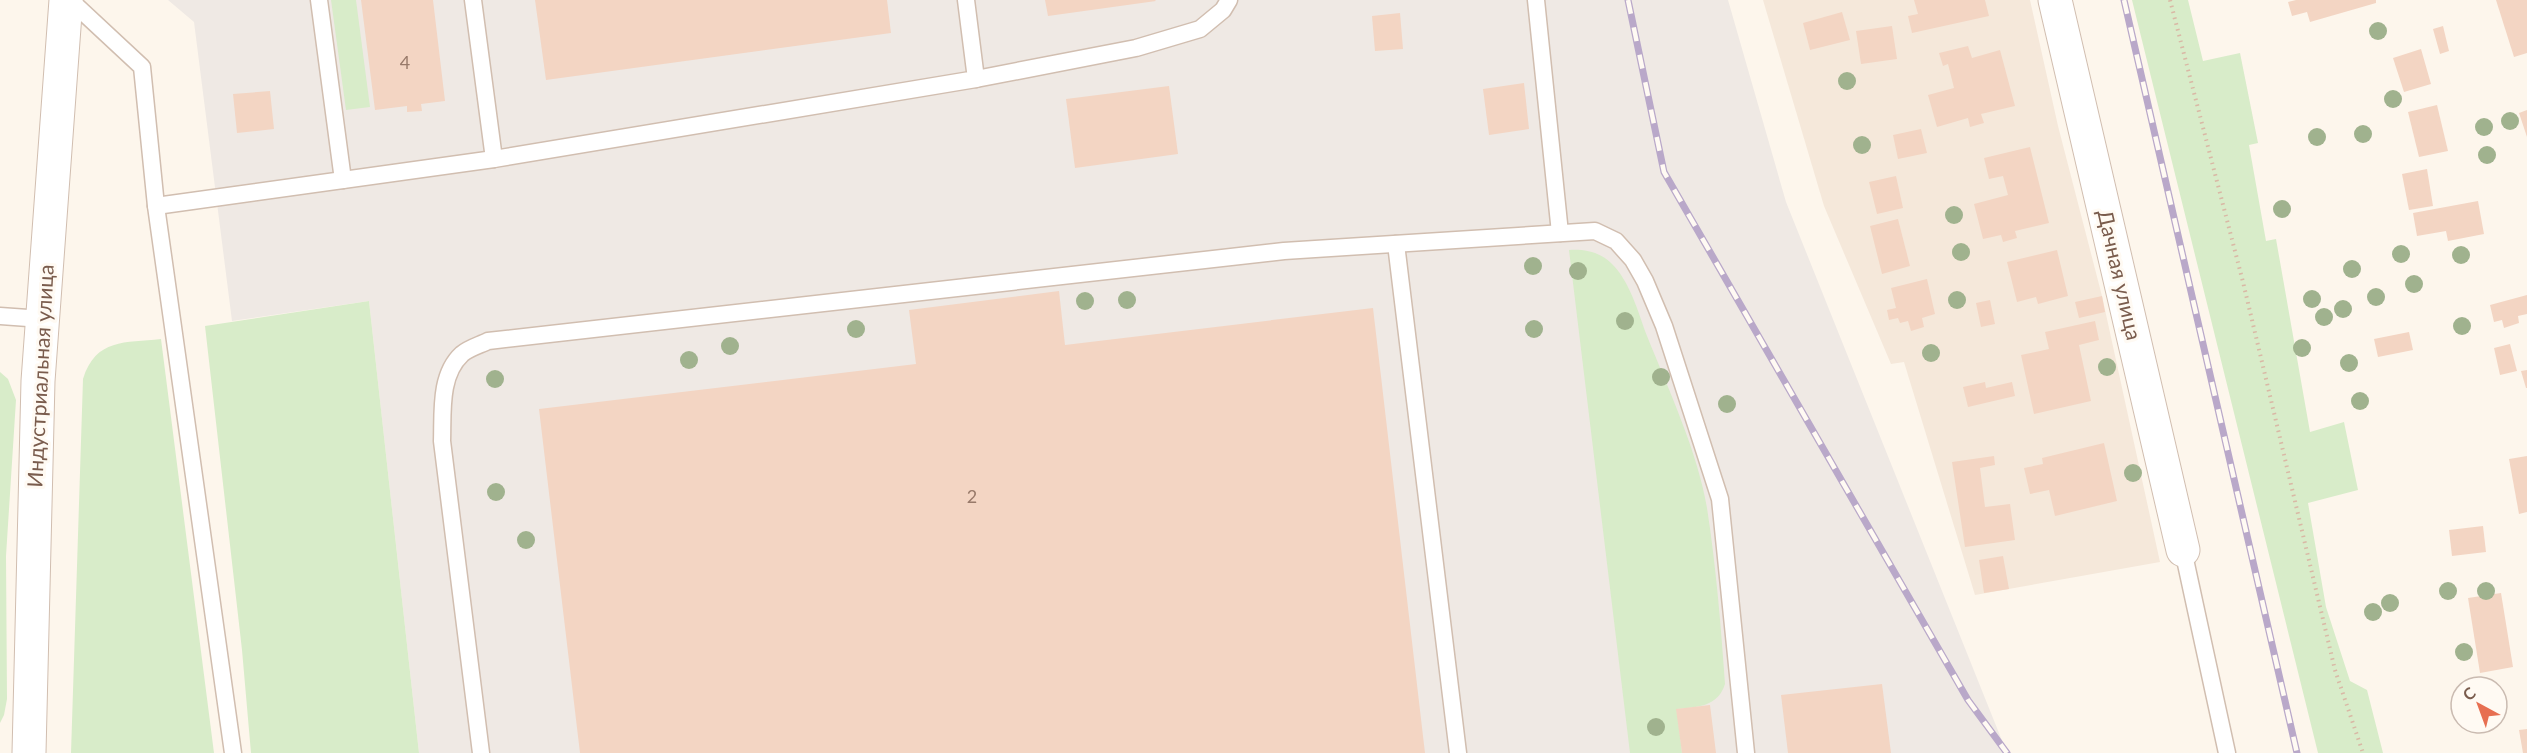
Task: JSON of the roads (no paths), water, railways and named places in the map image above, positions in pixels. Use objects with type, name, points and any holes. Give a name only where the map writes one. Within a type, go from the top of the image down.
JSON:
[{"type":"street","name":"Индустриальная улица","points":[[29,753],[38,381],[68,0]]},
{"type":"street","name":"Дачная улица","points":[[2055,0],[2183,550]]},
{"type":"lane","points":[[68,0],[142,67],[156,206],[233,753]]},
{"type":"lane","points":[[319,0],[343,180]]},
{"type":"lane","points":[[473,0],[494,159]]},
{"type":"lane","points":[[966,0],[976,79]]},
{"type":"lane","points":[[156,206],[494,159],[976,79],[1136,48],[1200,29],[1223,9],[1228,0]]},
{"type":"lane","points":[[1536,0],[1560,233]]},
{"type":"lane","points":[[482,753],[442,441],[443,398],[450,370],[463,353],[488,341],[1272,253],[1595,231],[1616,241],[1633,260],[1646,281],[1664,326],[1720,499],[1746,753]]},
{"type":"lane","points":[[1396,244],[1458,753]]},
{"type":"lane","points":[[0,316],[42,319]]},
{"type":"lane","points":[[2183,550],[2227,753]]},
{"type":"railway","points":[[1628,0],[1664,172],[1968,700],[2007,753]]},
{"type":"railway","points":[[2124,0],[2297,753]]}]
